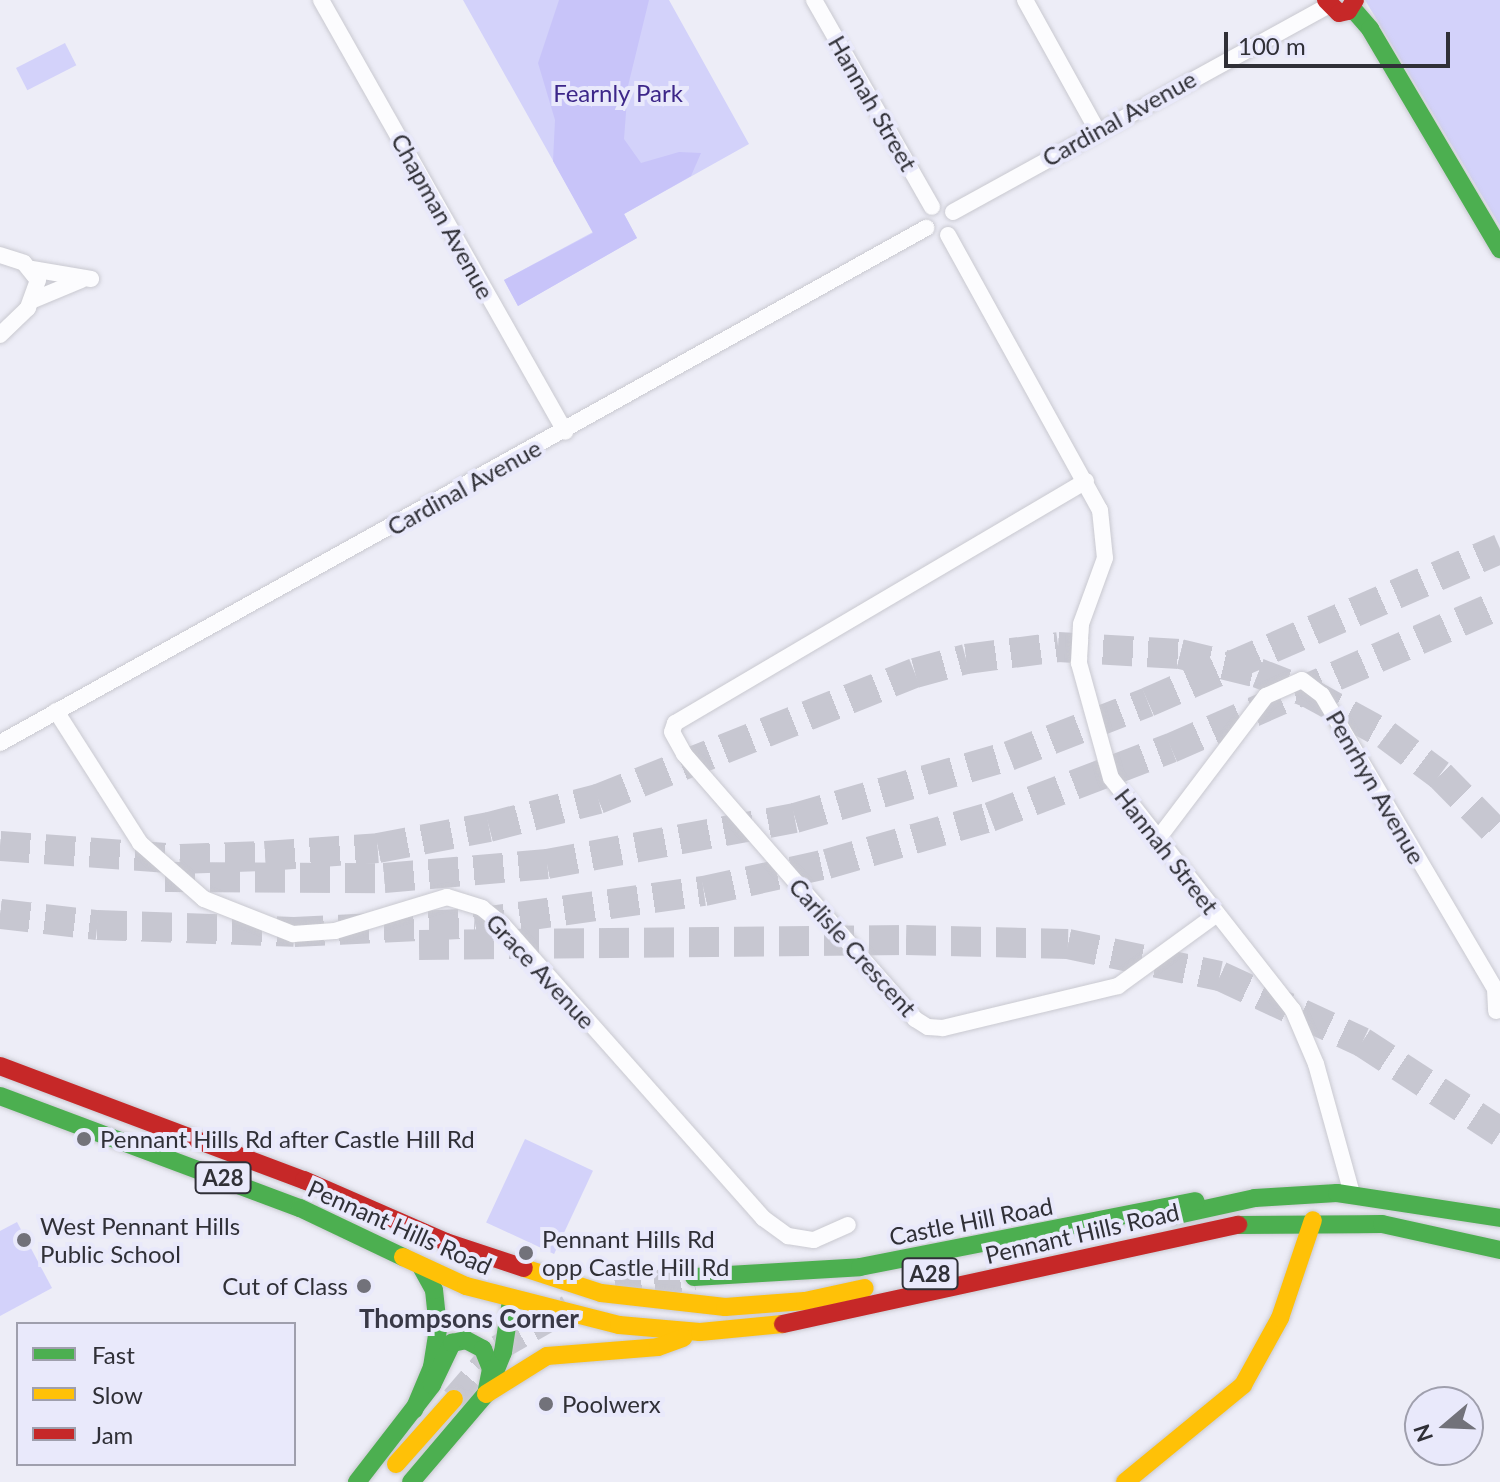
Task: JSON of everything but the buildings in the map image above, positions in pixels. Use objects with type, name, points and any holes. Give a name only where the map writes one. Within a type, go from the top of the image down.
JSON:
[{"type":"main road","points":[[1327,3],[1339,13],[1354,4],[1500,249]]},
{"type":"main road","name":"Pennant Hills Road","points":[[0,1066],[252,1159],[446,1242],[601,1293],[725,1307],[830,1296],[1255,1198],[1352,1194],[1500,1218]]},
{"type":"main road","name":"Pennant Hills Road","points":[[0,1096],[300,1208],[421,1267],[511,1301],[619,1325],[700,1332],[819,1319],[1208,1229],[1313,1220],[1403,1227],[1500,1250]]},
{"type":"main road","name":"Castle Hill Road","points":[[694,1277],[845,1269],[1215,1197],[1255,1198]]},
{"type":"main road","points":[[1125,1482],[1243,1385],[1280,1318],[1313,1220]]},
{"type":"main road","points":[[446,1242],[502,1277],[511,1301],[503,1352],[486,1394]]},
{"type":"main road","points":[[414,1410],[432,1367],[438,1328],[434,1290],[421,1267]]},
{"type":"main road","points":[[411,1482],[486,1394],[547,1356],[658,1347],[700,1332]]},
{"type":"main road","points":[[357,1482],[435,1379],[446,1349],[461,1340],[479,1345],[489,1359],[486,1394]]},
{"type":"main road","points":[[380,1482],[454,1399]]},
{"type":"street","name":"Chapman Avenue","points":[[321,0],[565,432]]},
{"type":"street","name":"Hannah Street","points":[[814,0],[932,207]]},
{"type":"street","points":[[1025,0],[1097,130]]},
{"type":"street","name":"Cardinal Avenue","points":[[953,212],[1327,3]]},
{"type":"street","points":[[941,205],[953,212],[956,222],[948,235],[937,236],[926,228],[925,215],[932,207],[941,205]]},
{"type":"street","name":"Cardinal Avenue","points":[[0,743],[565,432],[926,228]]},
{"type":"street","name":"Hannah Street","points":[[948,235],[1100,510],[1105,558],[1081,624],[1079,663],[1111,778],[1293,1010],[1306,1035],[1352,1194]]},
{"type":"street","points":[[0,255],[32,269],[86,280],[33,300],[0,335]]},
{"type":"street","points":[[32,269],[38,280],[33,300]]},
{"type":"street","name":"Carlisle Crescent","points":[[1086,481],[665,731],[915,1019],[928,1027],[943,1028],[1118,986],[1217,914]]},
{"type":"street","name":"Penrhyn Avenue","points":[[1157,840],[1266,696],[1302,680],[1322,695],[1495,989],[1496,1011]]},
{"type":"street","name":"Grace Avenue","points":[[56,711],[140,843],[204,899],[293,934],[335,931],[447,897],[482,908],[503,925],[763,1218],[788,1236],[814,1240],[848,1225]]},
{"type":"green space","name":"Fearnly Park","points":[[463,0],[669,0],[749,144],[624,214],[637,238],[518,306],[504,280],[593,232]]},
{"type":"green space","points":[[559,0],[649,0],[628,86],[624,139],[641,163],[679,152],[701,153],[691,176],[624,214],[637,238],[518,306],[504,280],[593,233],[553,161],[555,120],[538,63]]},
{"type":"green space","points":[[1365,0],[1500,0],[1500,226]]},
{"type":"green space","points":[[65,43],[76,65],[27,90],[16,68]]},
{"type":"green space","points":[[525,1139],[593,1171],[554,1254],[486,1222]]},
{"type":"green space","points":[[17,1222],[52,1288],[0,1316],[0,1231]]},
{"type":"tunnel","points":[[165,877],[384,878],[547,864],[795,818],[1009,756],[1148,702],[1500,549]]},
{"type":"tunnel","points":[[0,914],[97,925],[294,932],[475,923],[704,891],[827,864],[990,817],[1171,748],[1500,604]]},
{"type":"tunnel","points":[[0,846],[180,859],[378,848],[489,827],[598,799],[915,673],[966,659],[1058,647],[1180,654],[1258,673],[1309,693],[1386,735],[1440,775],[1500,836]]},
{"type":"tunnel","points":[[419,945],[906,940],[1068,944],[1220,976],[1362,1042],[1500,1132]]},
{"type":"tunnel","points":[[616,1290],[694,1277]]},
{"type":"tunnel","points":[[454,1399],[498,1348],[568,1308]]},
{"type":"traffic: fast","points":[[1352,8],[1370,29],[1500,249]]},
{"type":"traffic: fast","points":[[0,1096],[300,1208],[403,1257]]},
{"type":"traffic: fast","points":[[1173,1216],[1255,1198],[1337,1193],[1500,1218]]},
{"type":"traffic: fast","points":[[694,1277],[860,1267],[1196,1201]]},
{"type":"traffic: fast","points":[[1238,1225],[1382,1224],[1500,1250]]},
{"type":"traffic: fast","points":[[414,1410],[432,1367],[438,1328],[434,1290],[421,1267]]},
{"type":"traffic: fast","points":[[411,1482],[486,1394],[503,1352],[511,1301]]},
{"type":"traffic: fast","points":[[357,1482],[432,1385],[452,1343],[466,1340],[483,1349],[491,1369],[486,1394]]},
{"type":"traffic: slow","points":[[1125,1482],[1243,1385],[1280,1318],[1313,1220]]},
{"type":"traffic: slow","points":[[403,1257],[466,1286],[619,1325],[700,1332],[783,1324]]},
{"type":"traffic: slow","points":[[524,1268],[601,1293],[725,1307],[805,1301],[865,1288]]},
{"type":"traffic: slow","points":[[486,1394],[547,1356],[658,1347],[683,1338]]},
{"type":"traffic: slow","points":[[396,1464],[454,1399]]},
{"type":"traffic: jam","points":[[1326,0],[1339,13],[1348,11],[1355,0]]},
{"type":"traffic: jam","points":[[0,1066],[304,1180],[446,1242],[524,1268]]},
{"type":"traffic: jam","points":[[783,1324],[1238,1225]]},
{"type":"place","name":"Pennant Hills Rd after Castle Hill Rd","points":[[84,1139]]},
{"type":"place","name":"West Pennant Hills Public School","points":[[24,1240]]},
{"type":"place","name":"Pennant Hills Rd opp Castle Hill Rd","points":[[526,1253]]},
{"type":"place","name":"Cut of Class","points":[[364,1286]]},
{"type":"place","name":"Poolwerx","points":[[546,1404]]},
{"type":"district","name":"Thompsons Corner","points":[[469,1319]]}]
